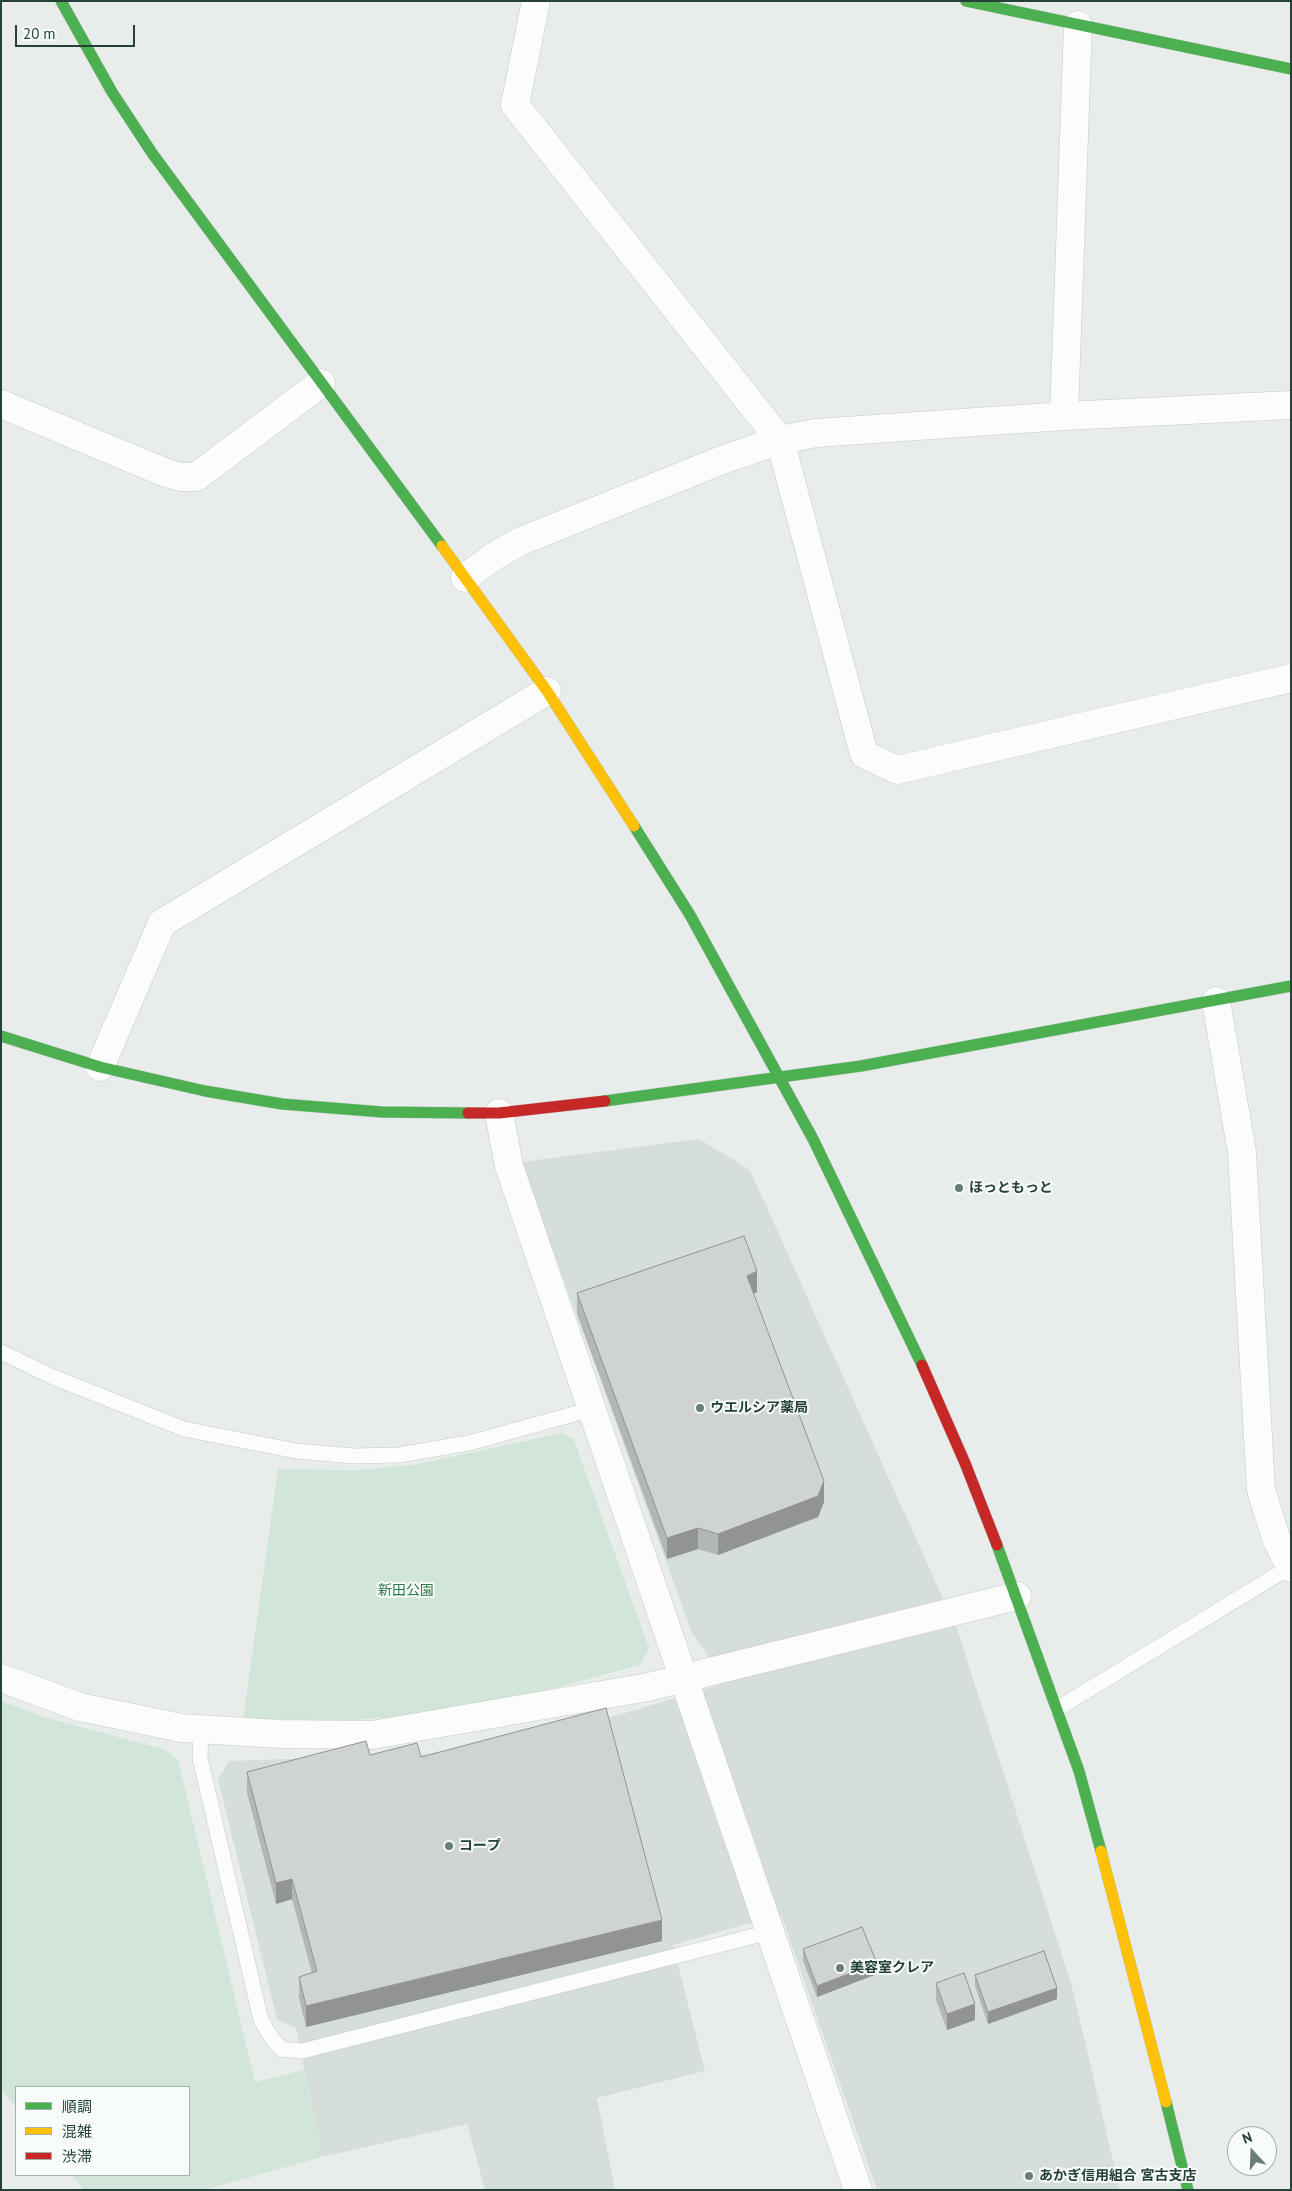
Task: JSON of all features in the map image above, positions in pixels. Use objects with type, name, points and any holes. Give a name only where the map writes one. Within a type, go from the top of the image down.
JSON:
[{"type":"street","points":[[61,1],[112,92],[152,153],[466,578],[547,691],[690,915],[813,1139],[906,1329],[965,1463],[1017,1596],[1079,1771],[1134,1972],[1188,2190]]},
{"type":"street","points":[[536,1],[515,105],[780,440],[864,754],[897,770],[1291,678]]},
{"type":"street","points":[[966,1],[1291,69]]},
{"type":"street","points":[[1064,416],[1078,25]]},
{"type":"street","points":[[1,404],[166,473],[180,477],[196,477],[321,383]]},
{"type":"street","points":[[466,578],[493,557],[521,541],[722,460],[780,440],[816,433],[1064,416],[1291,405]]},
{"type":"street","points":[[100,1067],[162,923],[547,691]]},
{"type":"street","points":[[3,1042],[100,1067],[206,1091],[282,1104],[382,1112],[499,1113],[586,1104],[861,1066],[1291,986]]},
{"type":"street","points":[[1216,1001],[1242,1152],[1251,1292],[1258,1467],[1261,1490],[1284,1534],[1290,1568]]},
{"type":"street","points":[[499,1113],[509,1166],[858,2190]]},
{"type":"street","points":[[1,1678],[80,1707],[181,1728],[280,1734],[372,1734],[648,1687],[682,1677],[1017,1596]]},
{"type":"lane","points":[[1,1352],[53,1377],[184,1429],[296,1451],[354,1456],[399,1455],[468,1443],[592,1409]]},
{"type":"lane","points":[[1057,1710],[1290,1568]]},
{"type":"lane","points":[[201,1729],[200,1758],[261,2020],[281,2049],[302,2051],[770,1932]]},
{"type":"shaded area","points":[[699,1139],[750,1170],[958,1632],[1071,1983],[1120,2190],[877,2190],[781,1914],[673,1945],[705,2071],[597,2098],[615,2190],[485,2190],[467,2124],[322,2157],[296,2028],[277,2020],[218,1779],[229,1761],[430,1754],[582,1726],[718,1685],[706,1653],[692,1633],[521,1162]]},
{"type":"green space","name":"新田公園","points":[[563,1433],[574,1440],[649,1648],[640,1665],[540,1692],[429,1715],[348,1720],[243,1720],[278,1469],[357,1470],[413,1465]]},
{"type":"green space","points":[[1,1701],[47,1718],[166,1750],[178,1760],[255,2082],[304,2070],[322,2157],[204,2190],[84,2190],[72,2176],[190,2176],[190,2086],[15,2086],[15,2106],[1,2089]]},
{"type":"building","name":"ウエルシア薬局","points":[[744,1236],[757,1271],[747,1276],[824,1481],[818,1496],[718,1534],[698,1528],[667,1538],[577,1293]]},
{"type":"building","name":"コープ","points":[[606,1708],[662,1920],[306,2006],[299,1977],[317,1971],[292,1879],[276,1883],[247,1772],[366,1741],[370,1755],[417,1743],[421,1757]]},
{"type":"building","name":"美容室クレア","points":[[862,1927],[877,1963],[817,1986],[803,1949]]},
{"type":"building","points":[[1044,1951],[1057,1988],[988,2012],[975,1975]]},
{"type":"building","points":[[964,1973],[975,2004],[947,2014],[936,1983]]},
{"type":"traffic: fast","points":[[61,1],[112,92],[152,153],[442,546]]},
{"type":"traffic: fast","points":[[966,1],[1291,69]]},
{"type":"traffic: fast","points":[[634,826],[690,915],[813,1139],[922,1365]]},
{"type":"traffic: fast","points":[[605,1101],[861,1066],[1291,986]]},
{"type":"traffic: fast","points":[[1,1036],[100,1067],[205,1091],[282,1104],[382,1112],[468,1113]]},
{"type":"traffic: fast","points":[[997,1545],[1079,1771],[1101,1851]]},
{"type":"traffic: fast","points":[[1166,2102],[1188,2190]]},
{"type":"traffic: slow","points":[[442,546],[547,691],[634,826]]},
{"type":"traffic: slow","points":[[1101,1851],[1166,2102]]},
{"type":"traffic: jam","points":[[468,1113],[499,1113],[605,1101]]},
{"type":"traffic: jam","points":[[922,1365],[965,1463],[997,1545]]},
{"type":"place","name":"ほっともっと","points":[[959,1188]]},
{"type":"place","name":"ウエルシア薬局","points":[[700,1408]]},
{"type":"place","name":"コープ","points":[[449,1846]]},
{"type":"place","name":"美容室クレア","points":[[840,1968]]},
{"type":"place","name":"あかぎ信用組合 宮古支店","points":[[1029,2176]]}]
